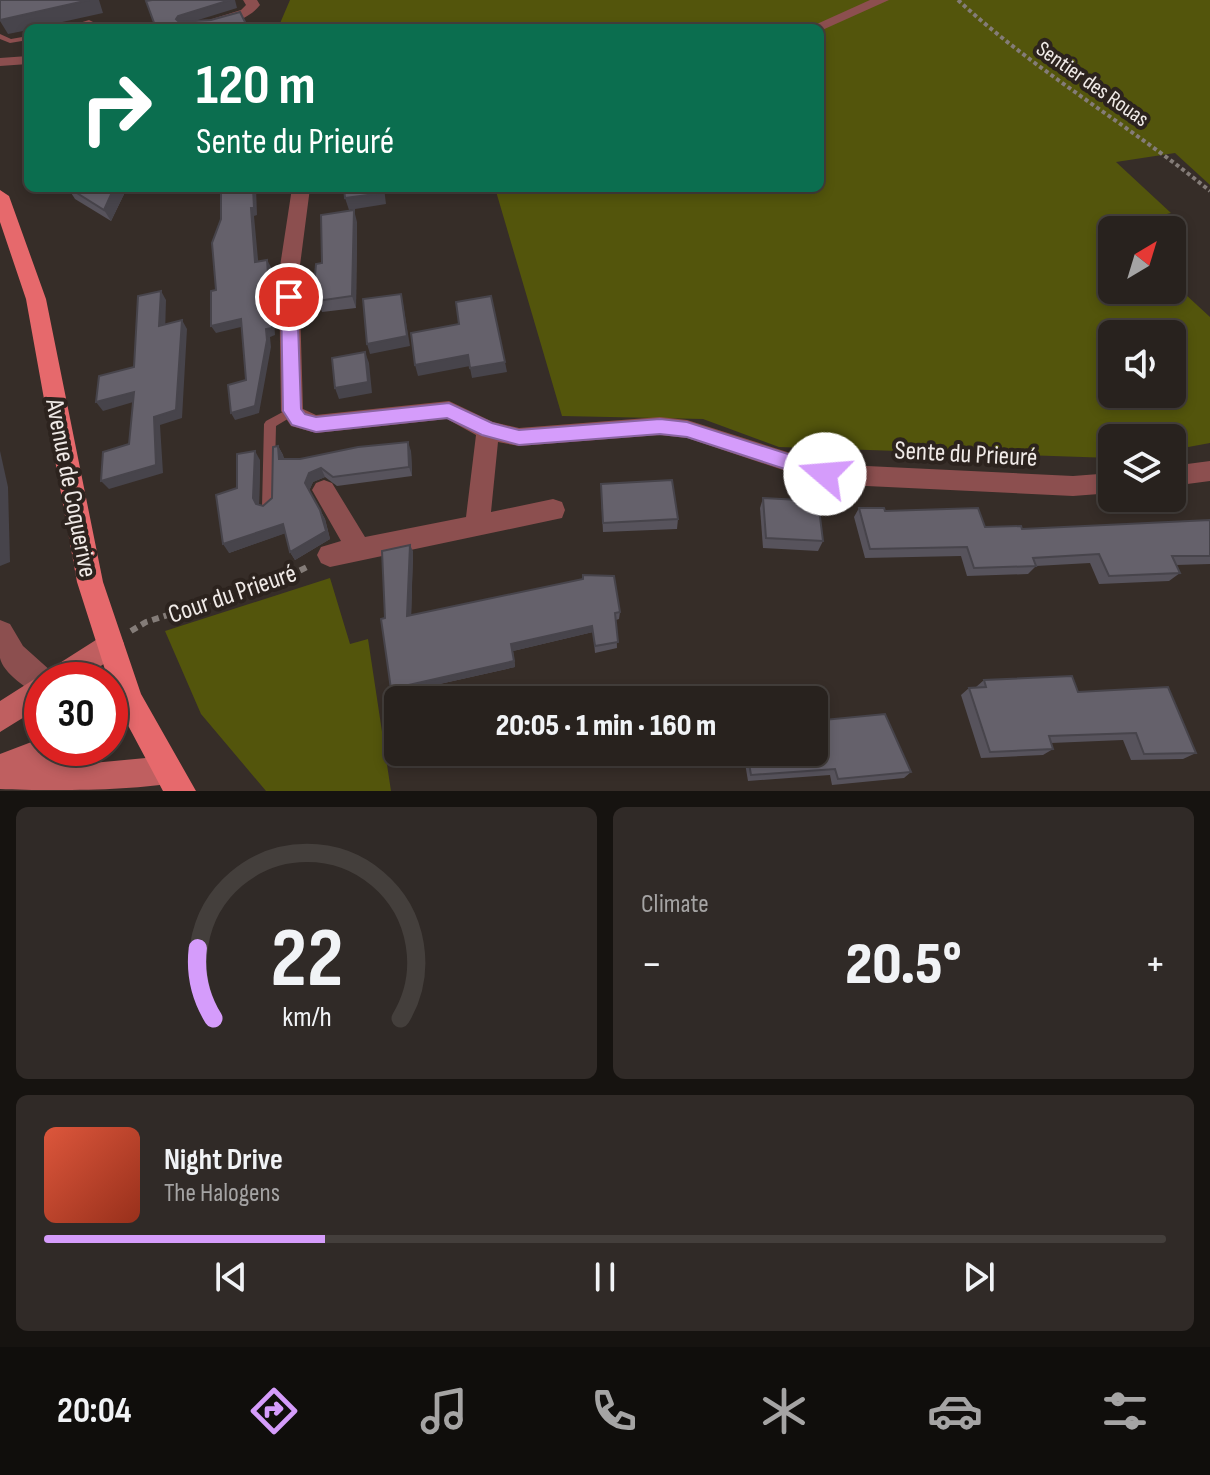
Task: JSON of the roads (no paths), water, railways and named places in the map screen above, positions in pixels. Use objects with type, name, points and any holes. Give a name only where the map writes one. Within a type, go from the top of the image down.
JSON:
[{"type":"main road","name":"Avenue de Coquerive","points":[[0,196],[36,299],[84,564],[113,662]]},
{"type":"main road","points":[[82,662],[110,644]]},
{"type":"main road","points":[[0,718],[24,701]]},
{"type":"main road","name":"Avenue de Coquerive","points":[[128,718],[174,781]]},
{"type":"main road","points":[[0,772],[24,761]]},
{"type":"main road","points":[[0,772],[82,779],[174,781]]},
{"type":"street","points":[[205,24],[246,13],[253,5],[250,0]]},
{"type":"street","points":[[824,24],[882,0]]},
{"type":"street","points":[[0,62],[24,60]]},
{"type":"street","points":[[292,411],[289,273],[300,192]]},
{"type":"street","name":"Sente du Prieuré","points":[[292,411],[299,420],[316,424],[449,410],[488,430],[519,437],[660,426],[687,429],[825,474],[1073,486],[1098,484]]},
{"type":"street","points":[[477,524],[488,430]]},
{"type":"street","points":[[1186,474],[1210,471]]},
{"type":"street","points":[[324,490],[358,548]]},
{"type":"street","name":"Cour du Prieuré","points":[[330,555],[553,510]]},
{"type":"street","points":[[0,633],[13,656],[24,666]]},
{"type":"lane","points":[[82,24],[89,22]]},
{"type":"lane","points":[[0,36],[10,41],[24,39]]},
{"type":"lane","points":[[268,507],[270,424],[292,411]]}]
